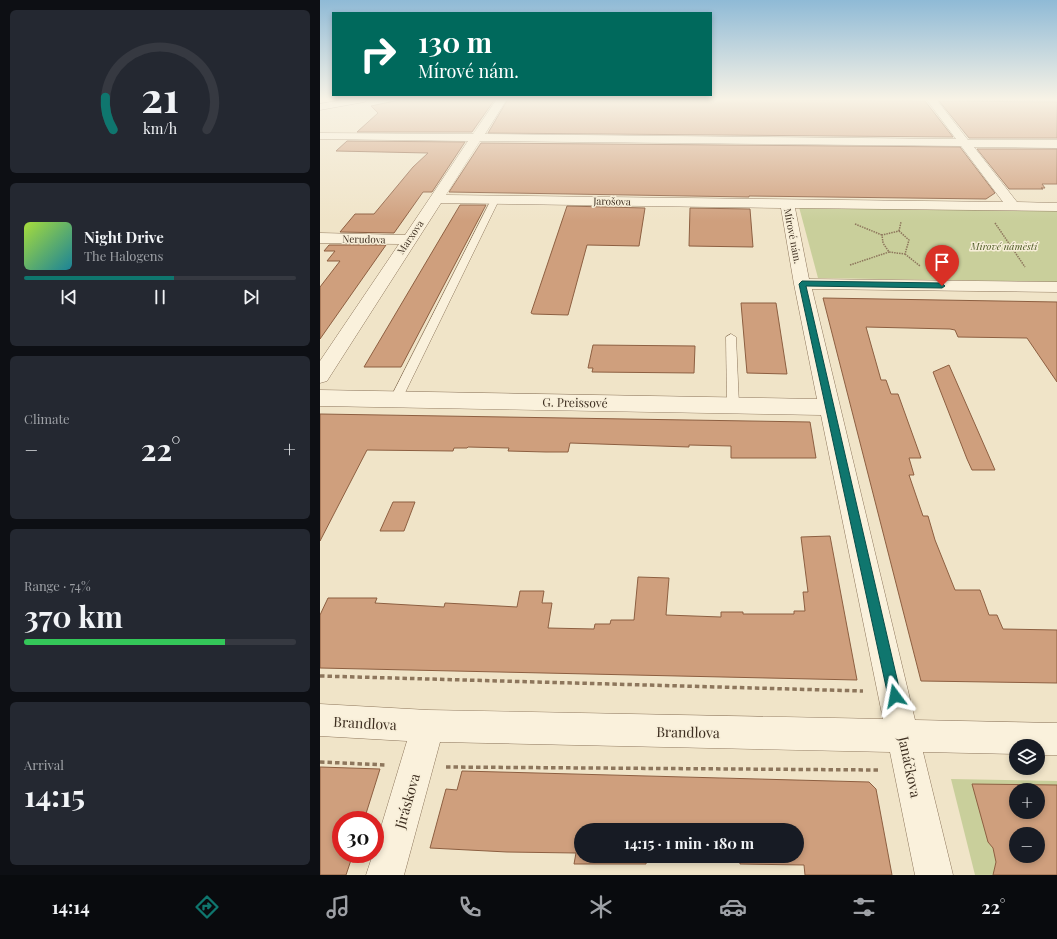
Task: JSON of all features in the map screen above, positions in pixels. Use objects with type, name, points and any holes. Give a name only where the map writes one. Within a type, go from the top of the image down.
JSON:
[{"type":"street","name":"Marxova","points":[[320,376],[474,140]]},
{"type":"street","points":[[706,140],[1057,144]]},
{"type":"street","points":[[962,140],[1013,206]]},
{"type":"street","name":"Jarošova","points":[[437,199],[787,204]]},
{"type":"street","name":"Mírové nám.","points":[[802,284],[787,204],[1057,207]]},
{"type":"street","name":"Nerudova","points":[[320,238],[408,240]]},
{"type":"street","points":[[802,284],[1057,287]]},
{"type":"street","name":"Janáčkova","points":[[802,284],[934,875]]},
{"type":"street","name":"G. Preissové","points":[[320,398],[830,407]]},
{"type":"street","name":"Brandlova","points":[[320,720],[428,726],[1057,738]]},
{"type":"street","name":"Jiráskova","points":[[385,875],[428,726]]},
{"type":"lane","points":[[396,399],[495,200]]},
{"type":"lane","points":[[730,337],[733,405]]},
{"type":"path","points":[[992,218],[1028,271]]},
{"type":"path","points":[[849,221],[882,235],[899,231],[909,240],[905,254]]},
{"type":"path","points":[[882,235],[883,243],[889,252]]},
{"type":"path","points":[[849,265],[889,252],[905,254],[923,269]]},
{"type":"path","points":[[320,676],[868,691]]},
{"type":"path","points":[[320,762],[390,765],[388,772]]},
{"type":"path","points":[[444,774],[446,767],[886,770]]},
{"type":"green space","name":"Mírové náměstí","points":[[799,207],[1057,211],[1057,282],[818,278]]},
{"type":"green space","points":[[951,779],[1057,781],[1057,875],[975,875]]},
{"type":"building","points":[[347,141],[465,142],[432,192],[423,192],[394,233],[340,232],[355,214],[374,214],[413,167],[428,153],[336,151]]},
{"type":"building","points":[[481,143],[960,147],[995,193],[986,199],[449,192]]},
{"type":"building","points":[[977,149],[1057,149],[1057,184],[1042,184],[1045,188],[1041,188],[1043,189],[1009,189]]},
{"type":"building","points":[[460,205],[486,205],[401,367],[364,367]]},
{"type":"building","points":[[567,206],[645,208],[639,246],[587,245],[568,315],[533,314],[531,313]]},
{"type":"building","points":[[690,208],[750,209],[753,247],[689,246]]},
{"type":"building","points":[[329,245],[386,245],[320,339],[320,287],[340,261],[327,261],[335,251],[324,251]]},
{"type":"building","points":[[823,298],[1057,302],[1057,382],[1027,338],[958,337],[955,330],[950,329],[866,327],[881,380],[886,380],[891,394],[898,394],[921,458],[909,458],[914,475],[909,475],[923,516],[928,516],[935,540],[955,590],[980,590],[989,615],[997,615],[1003,629],[1057,630],[1057,683],[921,681]]},
{"type":"building","points":[[741,303],[776,303],[787,374],[747,373]]},
{"type":"building","points":[[593,345],[695,346],[694,373],[592,372],[593,368],[588,368]]},
{"type":"building","points":[[949,365],[995,470],[972,470],[967,459],[933,372]]},
{"type":"building","points":[[320,414],[810,422],[816,458],[731,458],[731,446],[689,445],[689,447],[570,443],[568,452],[508,451],[509,448],[468,447],[454,448],[453,451],[367,450],[320,541]]},
{"type":"building","points":[[393,502],[415,502],[404,531],[380,531]]},
{"type":"building","points":[[830,536],[857,680],[320,668],[320,615],[328,598],[377,598],[375,603],[444,607],[445,603],[517,607],[520,591],[544,591],[542,603],[552,603],[548,628],[594,629],[595,624],[610,624],[611,620],[634,620],[638,577],[669,578],[666,615],[721,617],[721,612],[743,612],[743,614],[794,614],[794,611],[805,611],[803,592],[808,592],[801,537]]},
{"type":"building","points":[[320,767],[380,769],[367,811],[332,811],[332,863],[350,863],[346,875],[320,875]]},
{"type":"building","points":[[462,771],[869,782],[876,789],[892,875],[805,875],[804,865],[740,864],[804,863],[804,823],[574,823],[574,853],[507,852],[430,848],[446,789],[457,790]]},
{"type":"building","points":[[972,784],[1009,784],[1009,819],[1045,819],[1045,785],[1057,785],[1057,875],[993,875],[996,862],[993,848],[988,842]]},
{"type":"building","points":[[574,863],[646,863],[646,864]]},
{"type":"route","points":[[895,696],[802,284],[942,286]]}]
